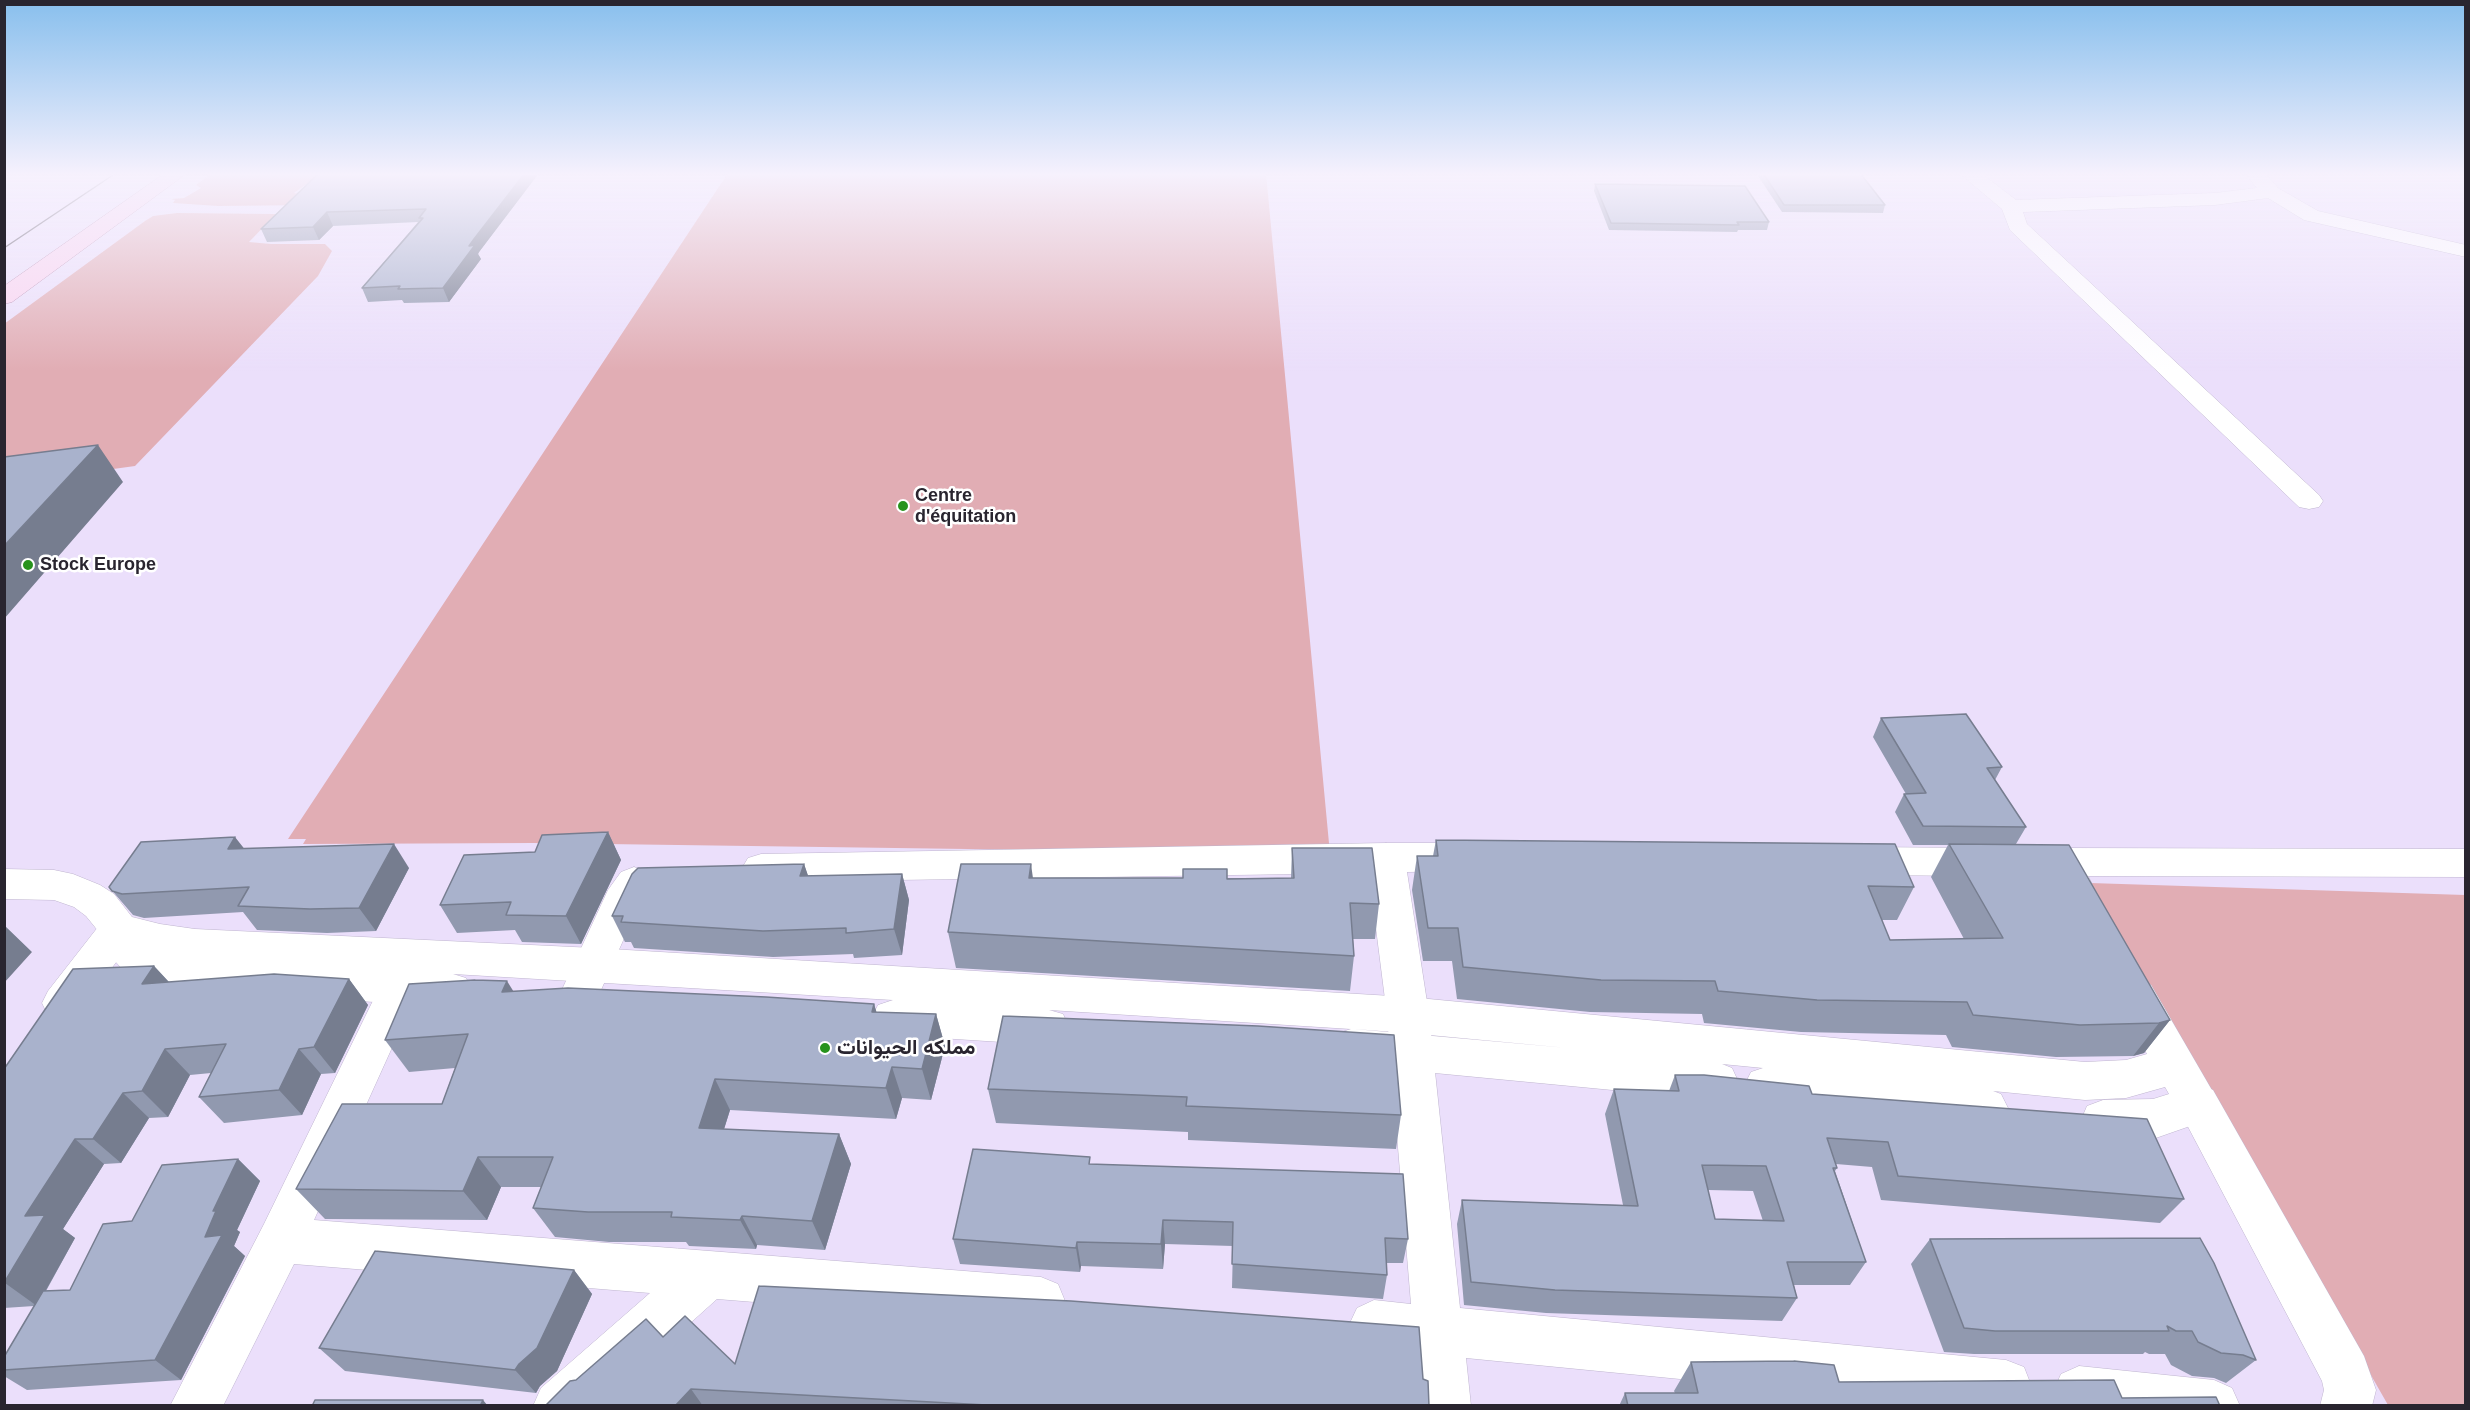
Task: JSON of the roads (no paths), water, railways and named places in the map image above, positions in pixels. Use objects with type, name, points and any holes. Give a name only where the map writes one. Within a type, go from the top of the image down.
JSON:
[{"type":"main road","points":[[9,270],[55,239]]},
{"type":"main road","points":[[4,297],[86,239]]},
{"type":"main road","points":[[9,270],[33,266],[43,270]]},
{"type":"street","points":[[2031,239],[2308,501]]},
{"type":"street","points":[[2412,239],[2466,251]]},
{"type":"street","points":[[1386,857],[1409,1033],[1445,1406]]},
{"type":"street","points":[[725,868],[1386,857],[1493,858]]},
{"type":"street","points":[[1824,860],[2466,864]]},
{"type":"street","points":[[2033,862],[2089,913]]},
{"type":"street","points":[[586,980],[627,890],[644,875],[666,869]]},
{"type":"street","points":[[4,884],[54,885],[73,889],[100,905],[119,929],[128,949],[138,960],[164,970],[399,988],[586,980]]},
{"type":"street","points":[[119,929],[160,940],[195,945],[586,980],[1409,1033],[2085,1081],[2126,1079],[2176,1065]]},
{"type":"street","points":[[41,1031],[119,929]]},
{"type":"street","points":[[2118,963],[2346,1374],[2350,1390],[2346,1406]]},
{"type":"street","points":[[196,1406],[280,1240],[399,988]]},
{"type":"street","points":[[1409,1033],[2115,1121],[2152,1119],[2198,1104]]},
{"type":"street","points":[[280,1240],[707,1276],[1084,1304]]},
{"type":"street","points":[[559,1406],[707,1276]]},
{"type":"street","points":[[1332,1322],[1438,1330],[2214,1406]]},
{"type":"tram line","points":[[4,248],[18,239]]},
{"type":"place","name":"Centre d'équitation","points":[[903,506]]},
{"type":"place","name":"Stock Europe","points":[[28,565]]},
{"type":"place","name":"مملكه الحيوانات","points":[[825,1048]]}]
